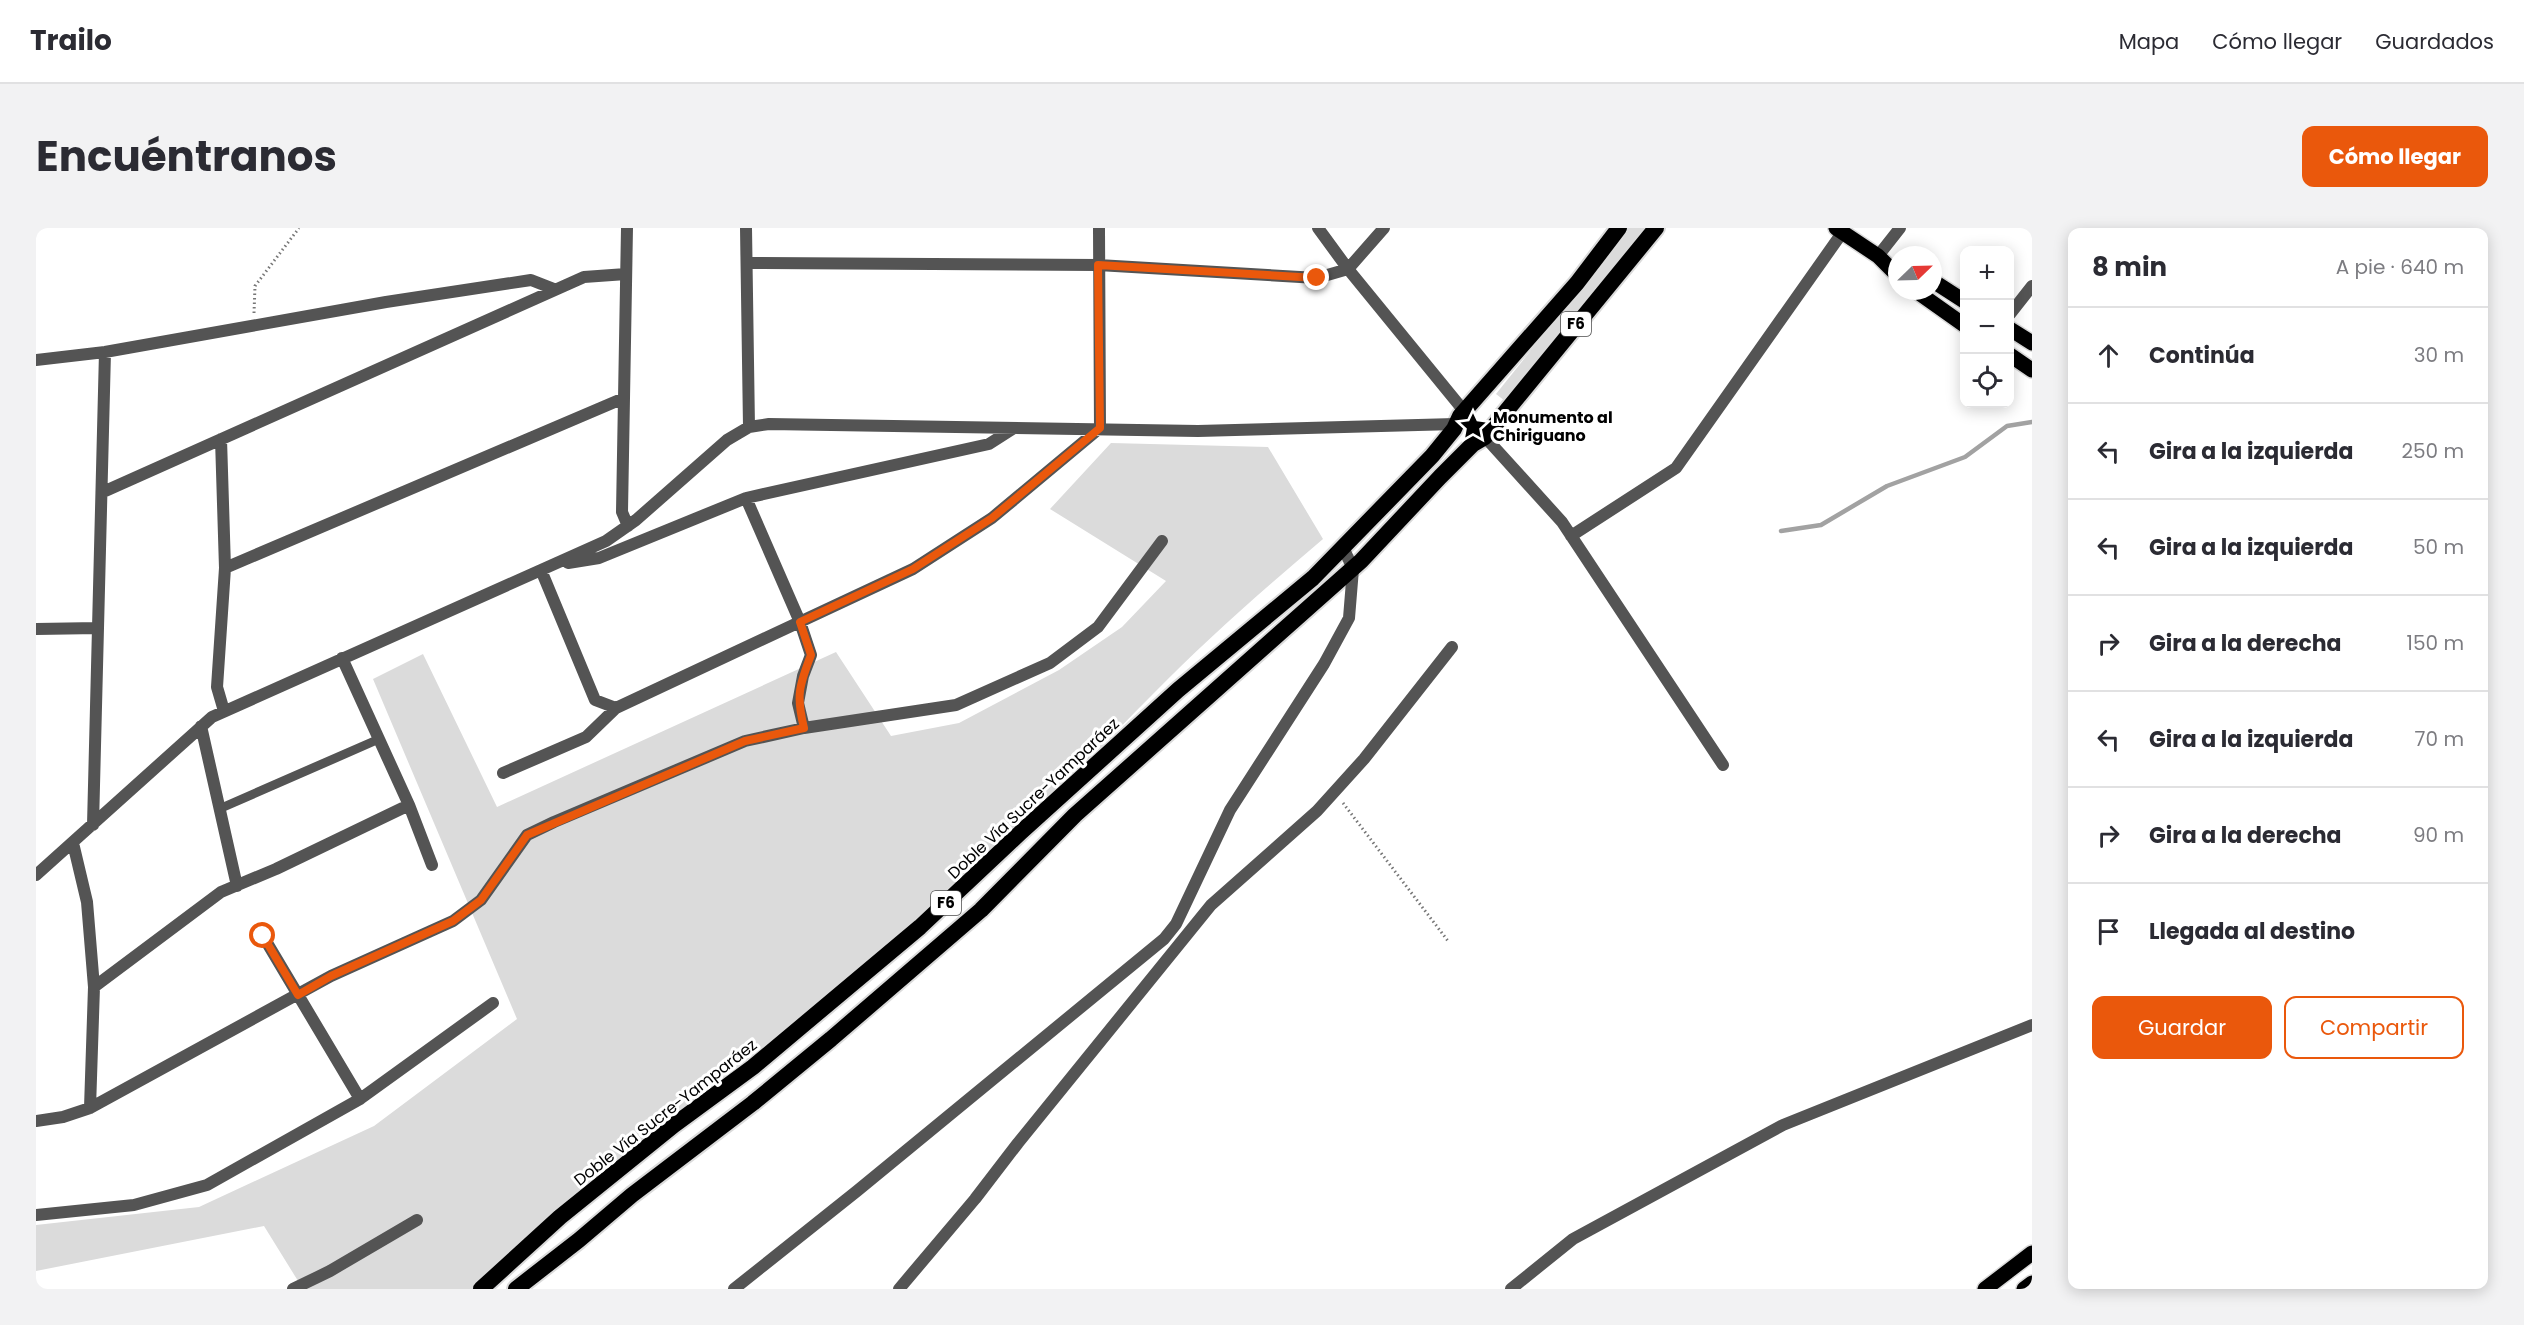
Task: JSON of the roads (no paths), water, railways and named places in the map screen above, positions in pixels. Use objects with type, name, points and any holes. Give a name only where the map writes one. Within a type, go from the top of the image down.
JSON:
[{"type":"highway","name":"Doble Vía Sucre-Yamparáez","points":[[482,1289],[560,1217],[674,1125],[753,1067],[920,927],[1178,690],[1313,578],[1394,497],[1577,283],[1619,228]]},
{"type":"highway","name":"F6","points":[[516,1289],[632,1195],[753,1103],[907,975],[981,909],[1083,807],[1353,568],[1496,421],[1656,228]]},
{"type":"highway","points":[[1479,440],[1461,442],[1462,417],[1483,400],[1493,405],[1497,414],[1496,421]]},
{"type":"main road","points":[[1839,230],[1878,256],[1888,266]]},
{"type":"main road","points":[[1878,256],[1888,260]]},
{"type":"main road","points":[[1942,287],[1963,300]]},
{"type":"main road","points":[[1929,300],[1960,322]]},
{"type":"main road","points":[[2014,332],[2032,343]]},
{"type":"main road","points":[[2014,358],[2032,370]]},
{"type":"main road","points":[[1985,1289],[2032,1253]]},
{"type":"main road","points":[[2024,1289],[2032,1283]]},
{"type":"street","points":[[627,228],[622,512],[628,526]]},
{"type":"street","points":[[746,228],[749,427]]},
{"type":"street","points":[[1100,228],[1098,265],[1100,428]]},
{"type":"street","points":[[1318,228],[1462,417]]},
{"type":"street","points":[[747,263],[1098,265],[1317,278],[1348,269],[1384,228]]},
{"type":"street","points":[[1878,256],[1900,228]]},
{"type":"street","points":[[1571,536],[1676,468],[1839,230]]},
{"type":"street","points":[[103,492],[554,289],[584,277],[626,274]]},
{"type":"street","points":[[36,360],[105,352],[386,302],[531,280],[554,289]]},
{"type":"street","points":[[2014,309],[2032,286]]},
{"type":"street","points":[[93,825],[105,352]]},
{"type":"street","points":[[225,568],[624,398]]},
{"type":"street","points":[[36,875],[201,726],[224,711],[606,541],[628,526],[727,440],[749,427],[770,424],[1198,431],[1462,417]]},
{"type":"street","points":[[546,568],[600,558],[746,498],[989,444],[1015,427]]},
{"type":"street","points":[[503,773],[586,737],[616,708],[913,569],[992,518],[1100,428]]},
{"type":"street","points":[[221,439],[225,568],[216,687],[224,711]]},
{"type":"street","points":[[1479,440],[1562,522],[1723,765]]},
{"type":"street","points":[[746,498],[800,622],[811,655],[803,676],[798,703],[804,728]]},
{"type":"street","points":[[36,1121],[63,1117],[90,1108],[331,976],[453,921],[481,900],[527,835],[745,741],[804,728],[956,705],[1050,663],[1098,627],[1161,541]]},
{"type":"street","points":[[734,1289],[1164,939],[1176,924],[1230,810],[1324,664],[1349,618],[1353,568],[1344,548]]},
{"type":"street","points":[[546,568],[595,700],[616,708]]},
{"type":"street","points":[[36,628],[98,628]]},
{"type":"street","points":[[899,1289],[975,1199],[1211,905],[1317,811],[1335,792],[1452,648]]},
{"type":"street","points":[[342,658],[409,805],[432,865]]},
{"type":"street","points":[[201,726],[237,885]]},
{"type":"street","points":[[94,987],[221,892],[409,805]]},
{"type":"street","points":[[73,843],[87,902],[94,987],[90,1108]]},
{"type":"street","points":[[1176,924],[1185,938]]},
{"type":"street","points":[[263,936],[360,1099]]},
{"type":"street","points":[[36,1215],[134,1205],[207,1185],[360,1099],[494,1003]]},
{"type":"street","points":[[1511,1289],[1574,1239],[1783,1125],[2032,1025]]},
{"type":"street","points":[[294,1289],[330,1271],[417,1220]]},
{"type":"lane","points":[[219,809],[379,739]]},
{"type":"waterway","points":[[1781,531],[1821,525],[1887,486],[1965,457],[2007,426],[2032,422]]},
{"type":"place","name":"Monumento al Chiriguano","points":[[1473,426]]}]
